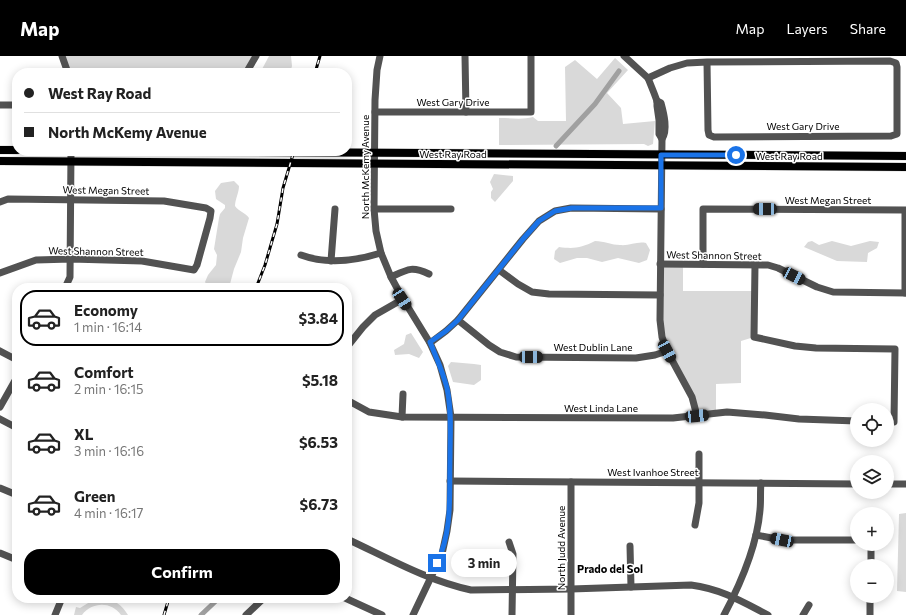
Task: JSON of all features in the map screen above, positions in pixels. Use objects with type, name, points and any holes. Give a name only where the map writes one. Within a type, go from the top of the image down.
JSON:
[{"type":"main road","points":[[0,150],[12,150]]},
{"type":"main road","name":"West Ray Road","points":[[352,153],[906,156]]},
{"type":"main road","name":"West Ray Road","points":[[0,161],[71,156],[374,163],[906,167]]},
{"type":"street","points":[[62,56],[66,68]]},
{"type":"street","points":[[249,68],[256,56]]},
{"type":"street","name":"North McKemy Avenue","points":[[380,56],[376,82],[374,153],[374,209],[376,231],[381,252],[391,277],[402,299],[430,342],[444,376],[450,417],[450,510],[447,531],[442,554],[413,615]]},
{"type":"street","points":[[465,56],[466,112]]},
{"type":"street","name":"West Gary Drive","points":[[375,112],[531,112],[531,56]]},
{"type":"street","points":[[624,56],[648,78],[658,101],[656,106],[662,139],[660,264],[660,320],[662,337],[667,351],[692,397],[697,416]]},
{"type":"street","name":"West Gary Drive","points":[[890,61],[896,63],[897,134],[891,136],[714,137],[709,135],[708,130],[707,62],[890,61]]},
{"type":"street","points":[[648,78],[670,68],[687,63],[707,62]]},
{"type":"street","points":[[0,105],[12,105]]},
{"type":"street","points":[[67,283],[70,277],[71,259],[71,156]]},
{"type":"street","name":"West Megan Street","points":[[0,202],[8,199],[164,201],[206,208],[211,211],[194,270]]},
{"type":"street","points":[[430,342],[446,331],[458,320],[539,221],[555,211],[572,208],[661,208]]},
{"type":"street","points":[[374,209],[451,209]]},
{"type":"street","name":"West Megan Street","points":[[703,264],[703,209],[905,210],[905,293]]},
{"type":"street","points":[[331,261],[335,210]]},
{"type":"street","points":[[301,255],[331,261],[356,260],[381,252]]},
{"type":"street","name":"West Shannon Street","points":[[0,273],[36,260],[71,259],[142,261],[194,270]]},
{"type":"street","name":"West Shannon Street","points":[[660,264],[768,265],[778,268],[817,287],[833,292],[905,293]]},
{"type":"street","points":[[755,265],[754,337],[794,346],[816,348],[895,349],[891,403]]},
{"type":"street","points":[[391,277],[405,270],[411,269],[418,269],[429,274]]},
{"type":"street","points":[[499,270],[532,292],[549,294],[660,295]]},
{"type":"street","points":[[352,339],[375,315],[402,299]]},
{"type":"street","name":"West Dublin Lane","points":[[458,320],[489,345],[500,352],[516,357],[636,358],[655,355],[667,351]]},
{"type":"street","points":[[0,351],[12,357]]},
{"type":"street","points":[[0,407],[12,386]]},
{"type":"street","points":[[402,394],[402,417]]},
{"type":"street","name":"West Linda Lane","points":[[352,403],[369,412],[402,417],[673,418],[727,412],[765,414],[799,419],[850,421]]},
{"type":"street","points":[[0,418],[12,425]]},
{"type":"street","points":[[695,525],[699,503],[699,454]]},
{"type":"street","name":"West Ivanhoe Street","points":[[450,481],[850,484]]},
{"type":"street","name":"North Judd Avenue","points":[[571,615],[572,482]]},
{"type":"street","points":[[724,615],[734,597],[750,557],[756,535],[760,510],[761,483]]},
{"type":"street","points":[[894,484],[906,484]]},
{"type":"street","points":[[0,488],[12,493]]},
{"type":"street","points":[[756,535],[782,540],[850,540]]},
{"type":"street","points":[[352,541],[430,578],[456,587],[471,590],[571,589],[690,585],[708,587],[734,597],[768,615]]},
{"type":"street","points":[[509,542],[513,554],[512,615]]},
{"type":"street","points":[[630,546],[631,587]]},
{"type":"street","points":[[0,553],[12,558]]},
{"type":"street","points":[[352,601],[382,615]]},
{"type":"street","points":[[55,615],[60,603]]},
{"type":"street","points":[[246,615],[259,603]]},
{"type":"street","points":[[870,603],[870,615]]},
{"type":"street","points":[[803,615],[809,605]]},
{"type":"shaded area","points":[[62,56],[256,56],[249,68],[66,68]]},
{"type":"shaded area","points":[[269,56],[291,56],[291,68],[263,68]]},
{"type":"shaded area","points":[[615,58],[628,70],[607,93],[621,108],[623,124],[655,121],[653,144],[648,146],[644,144],[499,145],[499,118],[521,119],[533,117],[538,121],[566,121],[565,67],[575,60],[597,79]]},
{"type":"shaded area","points":[[494,174],[513,176],[513,181],[495,202],[491,198],[491,192],[493,189],[490,182]]},
{"type":"shaded area","points":[[234,181],[239,186],[235,206],[249,218],[243,238],[241,252],[230,283],[206,283],[208,275],[216,265],[217,255],[214,249],[220,214],[225,208],[225,205],[216,199],[215,191],[221,183]]},
{"type":"shaded area","points":[[595,241],[620,245],[646,243],[650,250],[647,260],[639,263],[618,258],[602,262],[587,258],[577,258],[560,263],[554,259],[555,251],[559,247],[577,247]]},
{"type":"shaded area","points":[[812,241],[819,245],[832,241],[851,246],[870,241],[879,242],[877,248],[868,253],[867,262],[837,261],[804,247],[808,242]]},
{"type":"shaded area","points":[[660,264],[683,264],[683,291],[754,291],[754,337],[741,341],[741,383],[716,384],[716,414],[697,416],[662,337]]},
{"type":"shaded area","points":[[411,333],[423,352],[419,358],[409,354],[395,355],[394,350],[404,344],[406,335]]},
{"type":"shaded area","points":[[451,362],[481,365],[481,380],[474,385],[453,382],[448,366]]},
{"type":"shaded area","points":[[906,513],[906,592],[897,591],[899,514]]},
{"type":"shaded area","points":[[88,603],[117,603],[128,615],[121,615],[112,607],[102,605],[91,608],[82,615],[74,615],[76,607],[80,608]]},
{"type":"waterway","points":[[556,146],[595,104],[619,71]]},
{"type":"waterway","points":[[201,615],[214,603]]},
{"type":"railway","points":[[316,68],[320,56]]},
{"type":"railway","points":[[258,283],[277,224],[283,188],[293,156]]},
{"type":"railway","points":[[164,615],[168,603]]},
{"type":"district","name":"Prado del Sol","points":[[610,569]]},
{"type":"route","points":[[437,563],[442,554],[450,510],[450,417],[444,376],[430,342],[446,331],[458,320],[539,221],[555,211],[572,208],[661,208],[661,155],[736,155]]}]
